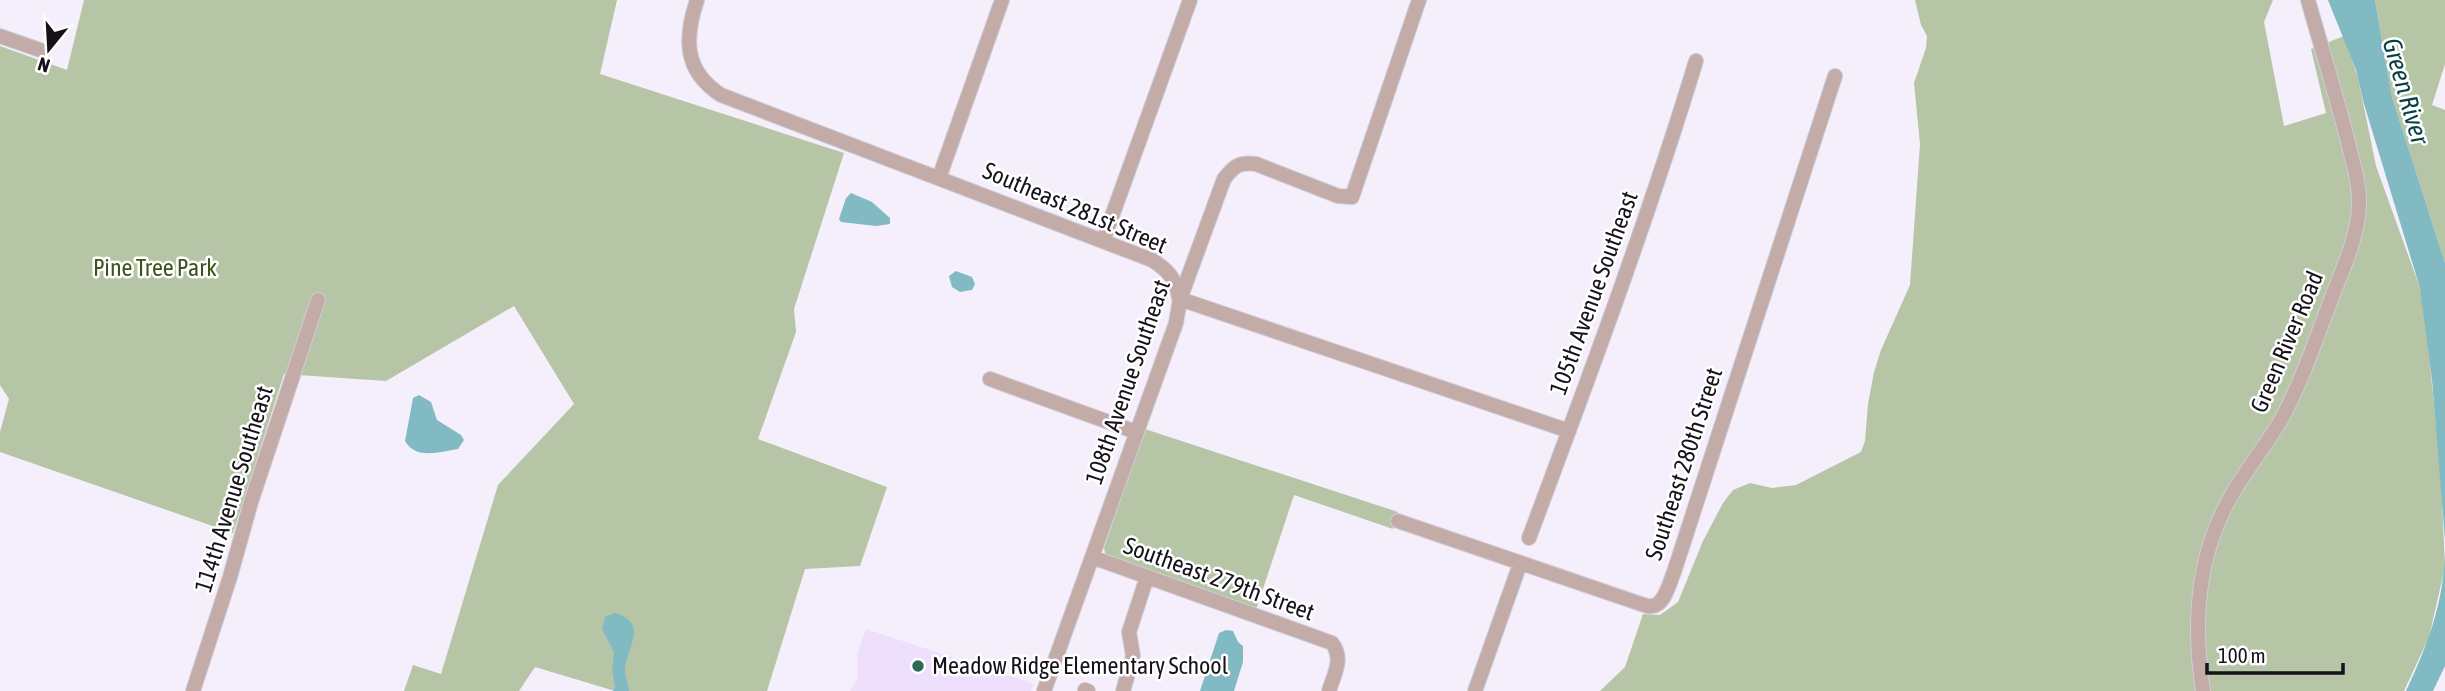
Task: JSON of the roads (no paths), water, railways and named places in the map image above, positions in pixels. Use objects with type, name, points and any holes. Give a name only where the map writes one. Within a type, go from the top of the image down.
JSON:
[{"type":"street","name":"Southeast 281st Street","points":[[697,0],[688,34],[690,52],[698,75],[721,95],[1152,260],[1164,268],[1177,285],[1180,299]]},
{"type":"street","points":[[939,177],[1002,0]]},
{"type":"street","points":[[1103,241],[1190,0]]},
{"type":"street","name":"108th Avenue Southeast","points":[[1044,691],[1176,323],[1180,299],[1224,178],[1234,166],[1256,164],[1338,195],[1352,197],[1419,0]]},
{"type":"street","name":"Green River Road","points":[[2203,691],[2197,648],[2197,608],[2212,540],[2228,501],[2268,441],[2294,394],[2352,243],[2359,213],[2355,170],[2308,0]]},
{"type":"street","points":[[0,36],[43,51]]},
{"type":"street","name":"105th Avenue Southeast","points":[[1529,538],[1664,164],[1696,61]]},
{"type":"street","name":"Southeast 280th Street","points":[[1398,521],[1641,604],[1652,606],[1663,598],[1674,572],[1835,76]]},
{"type":"street","points":[[1180,299],[1569,430]]},
{"type":"street","name":"114th Avenue Southeast","points":[[193,691],[317,300]]},
{"type":"street","points":[[990,379],[1136,432]]},
{"type":"street","name":"Southeast 279th Street","points":[[1092,557],[1332,643],[1338,655],[1338,662],[1329,691]]},
{"type":"street","points":[[1475,691],[1520,564]]},
{"type":"street","points":[[1123,691],[1133,656],[1129,632],[1147,577]]},
{"type":"water","points":[[2328,0],[2375,0],[2392,97],[2445,263],[2445,539],[2432,380],[2420,288],[2356,70]]},
{"type":"water","points":[[851,193],[872,202],[890,218],[890,224],[876,226],[841,222],[839,219],[846,198]]},
{"type":"water","points":[[956,271],[972,277],[975,284],[972,290],[960,292],[952,287],[949,276]]},
{"type":"water","points":[[419,395],[431,402],[437,420],[461,435],[464,440],[458,449],[422,453],[415,451],[405,441],[413,398]]},
{"type":"water","points":[[2445,555],[2445,666],[2433,691],[2406,691],[2433,625],[2441,591]]},
{"type":"water","points":[[615,613],[626,618],[634,630],[625,669],[629,691],[613,691],[614,652],[602,629],[605,617]]},
{"type":"water","points":[[1233,631],[1243,646],[1243,662],[1234,691],[1200,691],[1219,633]]},
{"type":"place","name":"Meadow Ridge Elementary School","points":[[918,666]]},
{"type":"water label","name":"Green River","points":[[2406,91]]},
{"type":"park label","name":"Pine Tree Park","points":[[155,268]]}]
